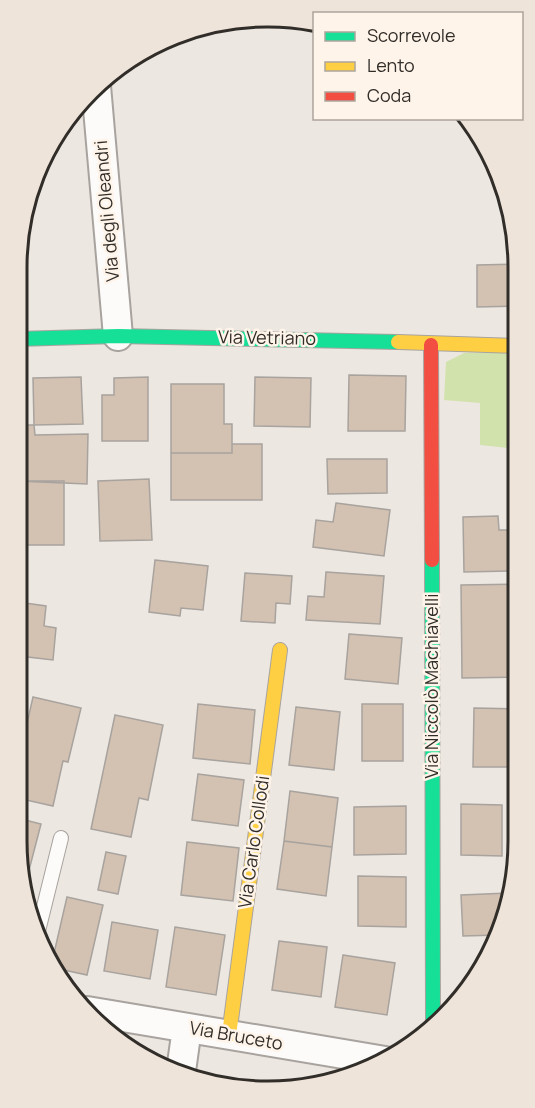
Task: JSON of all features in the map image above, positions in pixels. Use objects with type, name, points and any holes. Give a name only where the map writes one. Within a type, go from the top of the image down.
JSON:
[{"type":"street","name":"Via degli Oleandri","points":[[97,97],[118,336]]},
{"type":"street","name":"Via Vetriano","points":[[27,339],[118,336],[283,338],[431,345],[508,346]]},
{"type":"street","name":"Via Niccolò Machiavelli","points":[[431,345],[433,1015]]},
{"type":"street","name":"Via Carlo Collodi","points":[[228,1035],[280,650]]},
{"type":"street","name":"Via Bruceto","points":[[100,1013],[369,1058]]},
{"type":"street","points":[[182,1065],[187,1028]]},
{"type":"lane","points":[[41,920],[61,838]]},
{"type":"green space","points":[[508,351],[508,448],[480,445],[480,403],[444,400],[446,362],[464,353]]},
{"type":"building","points":[[508,264],[508,306],[477,307],[477,265]]},
{"type":"building","points":[[349,375],[406,376],[405,431],[348,431]]},
{"type":"building","points":[[81,377],[83,424],[34,425],[33,378]]},
{"type":"building","points":[[148,377],[148,441],[102,441],[102,395],[114,395],[114,378]]},
{"type":"building","points":[[255,377],[311,378],[310,427],[254,426]]},
{"type":"building","points":[[171,384],[224,384],[224,424],[232,424],[232,453],[171,453]]},
{"type":"building","points":[[27,425],[34,425],[35,435],[88,434],[87,484],[27,481]]},
{"type":"building","points":[[232,444],[262,444],[262,500],[171,500],[171,453],[232,453]]},
{"type":"building","points":[[327,459],[387,459],[387,493],[328,494]]},
{"type":"building","points":[[149,479],[152,540],[100,541],[98,481]]},
{"type":"building","points":[[27,481],[64,481],[64,545],[27,545]]},
{"type":"building","points":[[336,503],[390,510],[384,556],[313,547],[316,520],[333,522]]},
{"type":"building","points":[[498,516],[499,530],[508,530],[508,571],[464,572],[463,517]]},
{"type":"building","points":[[155,560],[208,566],[203,610],[181,608],[180,616],[149,612]]},
{"type":"building","points":[[326,572],[384,576],[380,624],[306,620],[308,596],[324,597]]},
{"type":"building","points":[[245,573],[292,576],[290,604],[276,603],[275,623],[241,621]]},
{"type":"building","points":[[508,584],[508,677],[462,678],[461,585]]},
{"type":"building","points":[[27,603],[46,606],[44,626],[56,628],[53,660],[27,657]]},
{"type":"building","points":[[349,634],[402,638],[398,684],[345,679]]},
{"type":"building","points":[[33,697],[81,708],[68,762],[63,761],[53,806],[27,800],[27,724]]},
{"type":"building","points":[[198,704],[255,710],[250,764],[193,758]]},
{"type":"building","points":[[362,704],[403,704],[403,761],[362,761]]},
{"type":"building","points":[[296,707],[340,712],[334,770],[289,765]]},
{"type":"building","points":[[474,708],[508,709],[508,767],[473,767]]},
{"type":"building","points":[[115,715],[163,725],[148,800],[139,798],[131,837],[91,829]]},
{"type":"building","points":[[198,774],[244,780],[238,826],[192,820]]},
{"type":"building","points":[[290,791],[338,798],[332,847],[284,841]]},
{"type":"building","points":[[461,804],[502,805],[502,856],[461,855]]},
{"type":"building","points":[[406,806],[406,854],[354,855],[354,807]]},
{"type":"building","points":[[27,820],[41,824],[29,871]]},
{"type":"building","points":[[284,841],[332,847],[326,896],[277,889]]},
{"type":"building","points":[[187,842],[239,848],[233,901],[181,895]]},
{"type":"building","points":[[106,852],[126,856],[118,894],[98,890]]},
{"type":"building","points":[[358,876],[406,877],[406,927],[358,926]]},
{"type":"building","points":[[502,893],[489,935],[463,936],[461,895]]},
{"type":"building","points":[[67,897],[103,905],[87,975],[65,970],[54,952]]},
{"type":"building","points":[[112,922],[158,930],[150,979],[104,971]]},
{"type":"building","points":[[175,927],[225,935],[216,995],[166,987]]},
{"type":"building","points":[[279,941],[327,947],[321,997],[272,990]]},
{"type":"building","points":[[343,955],[395,963],[387,1015],[335,1007]]},
{"type":"traffic: fast","points":[[27,339],[118,336],[398,342]]},
{"type":"traffic: fast","points":[[432,560],[433,1015]]},
{"type":"traffic: slow","points":[[398,342],[508,346]]},
{"type":"traffic: slow","points":[[229,1035],[280,650]]},
{"type":"traffic: jam","points":[[431,345],[432,560]]}]
